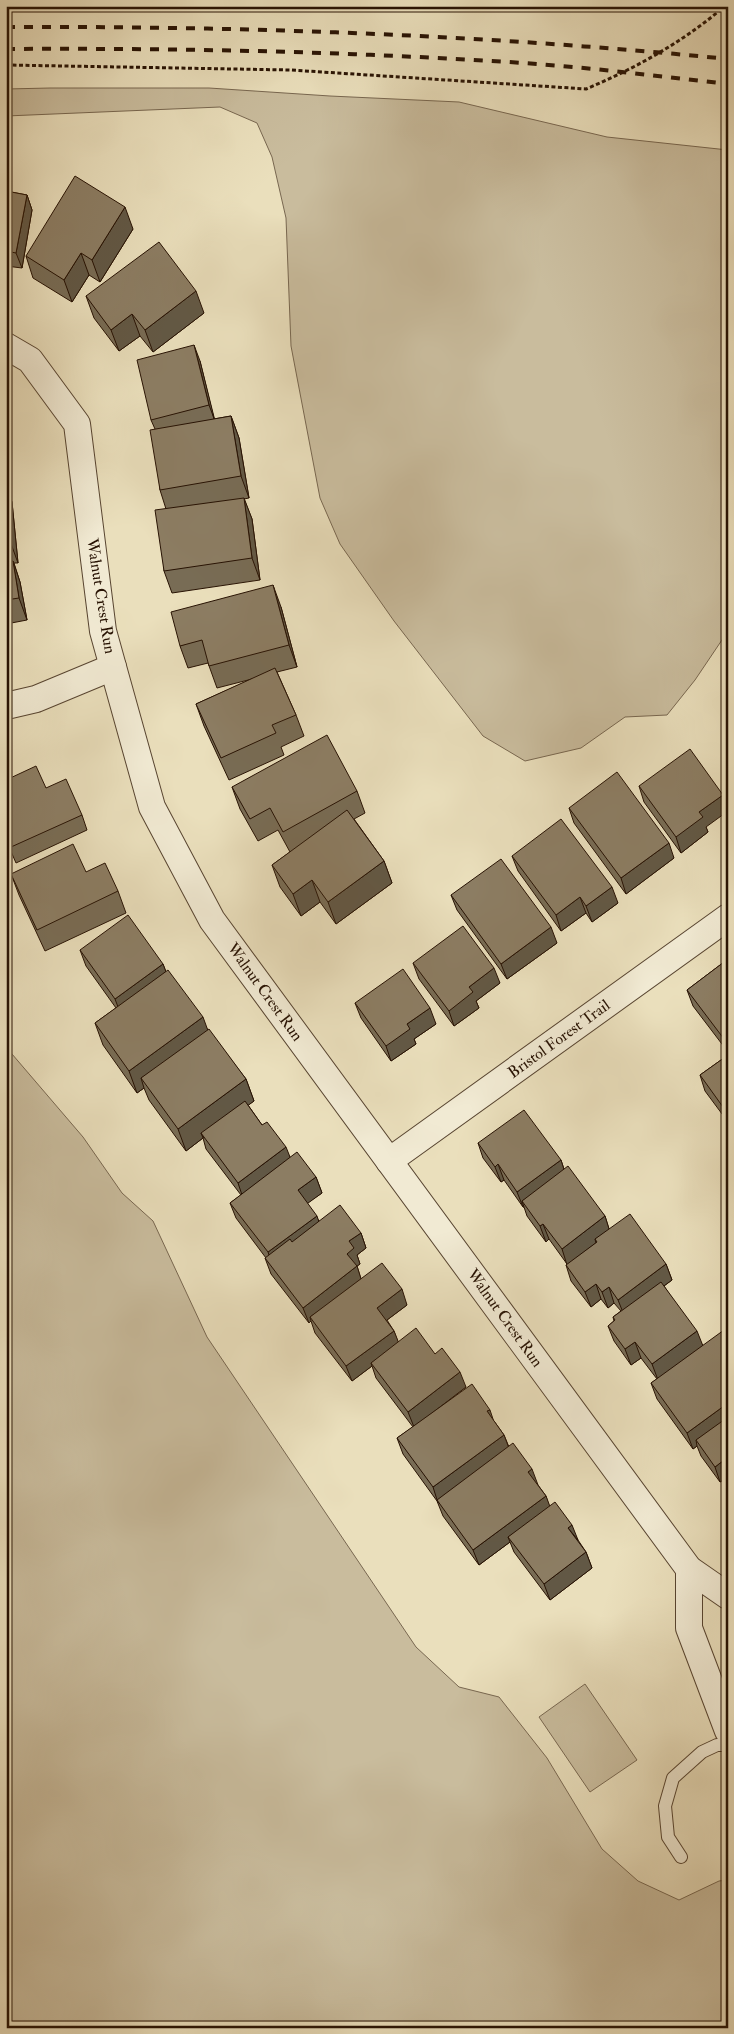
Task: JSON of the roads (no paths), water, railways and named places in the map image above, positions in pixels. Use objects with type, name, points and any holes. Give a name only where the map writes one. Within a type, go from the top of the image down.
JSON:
[{"type":"street","name":"Walnut Crest Run","points":[[6,346],[30,360],[77,424],[103,631],[152,807],[212,920],[689,1569],[728,1596]]},
{"type":"street","points":[[6,706],[36,700],[113,667]]},
{"type":"street","name":"Bristol Forest Trail","points":[[389,1161],[728,917]]},
{"type":"street","points":[[689,1569],[688,1628],[728,1731]]},
{"type":"lane","points":[[681,1856],[668,1837],[665,1806],[673,1778],[702,1752],[717,1745],[728,1745]]},
{"type":"railway","points":[[6,27],[277,30],[458,38],[728,59]]},
{"type":"railway","points":[[6,49],[127,49],[369,55],[550,65],[728,84]]}]
